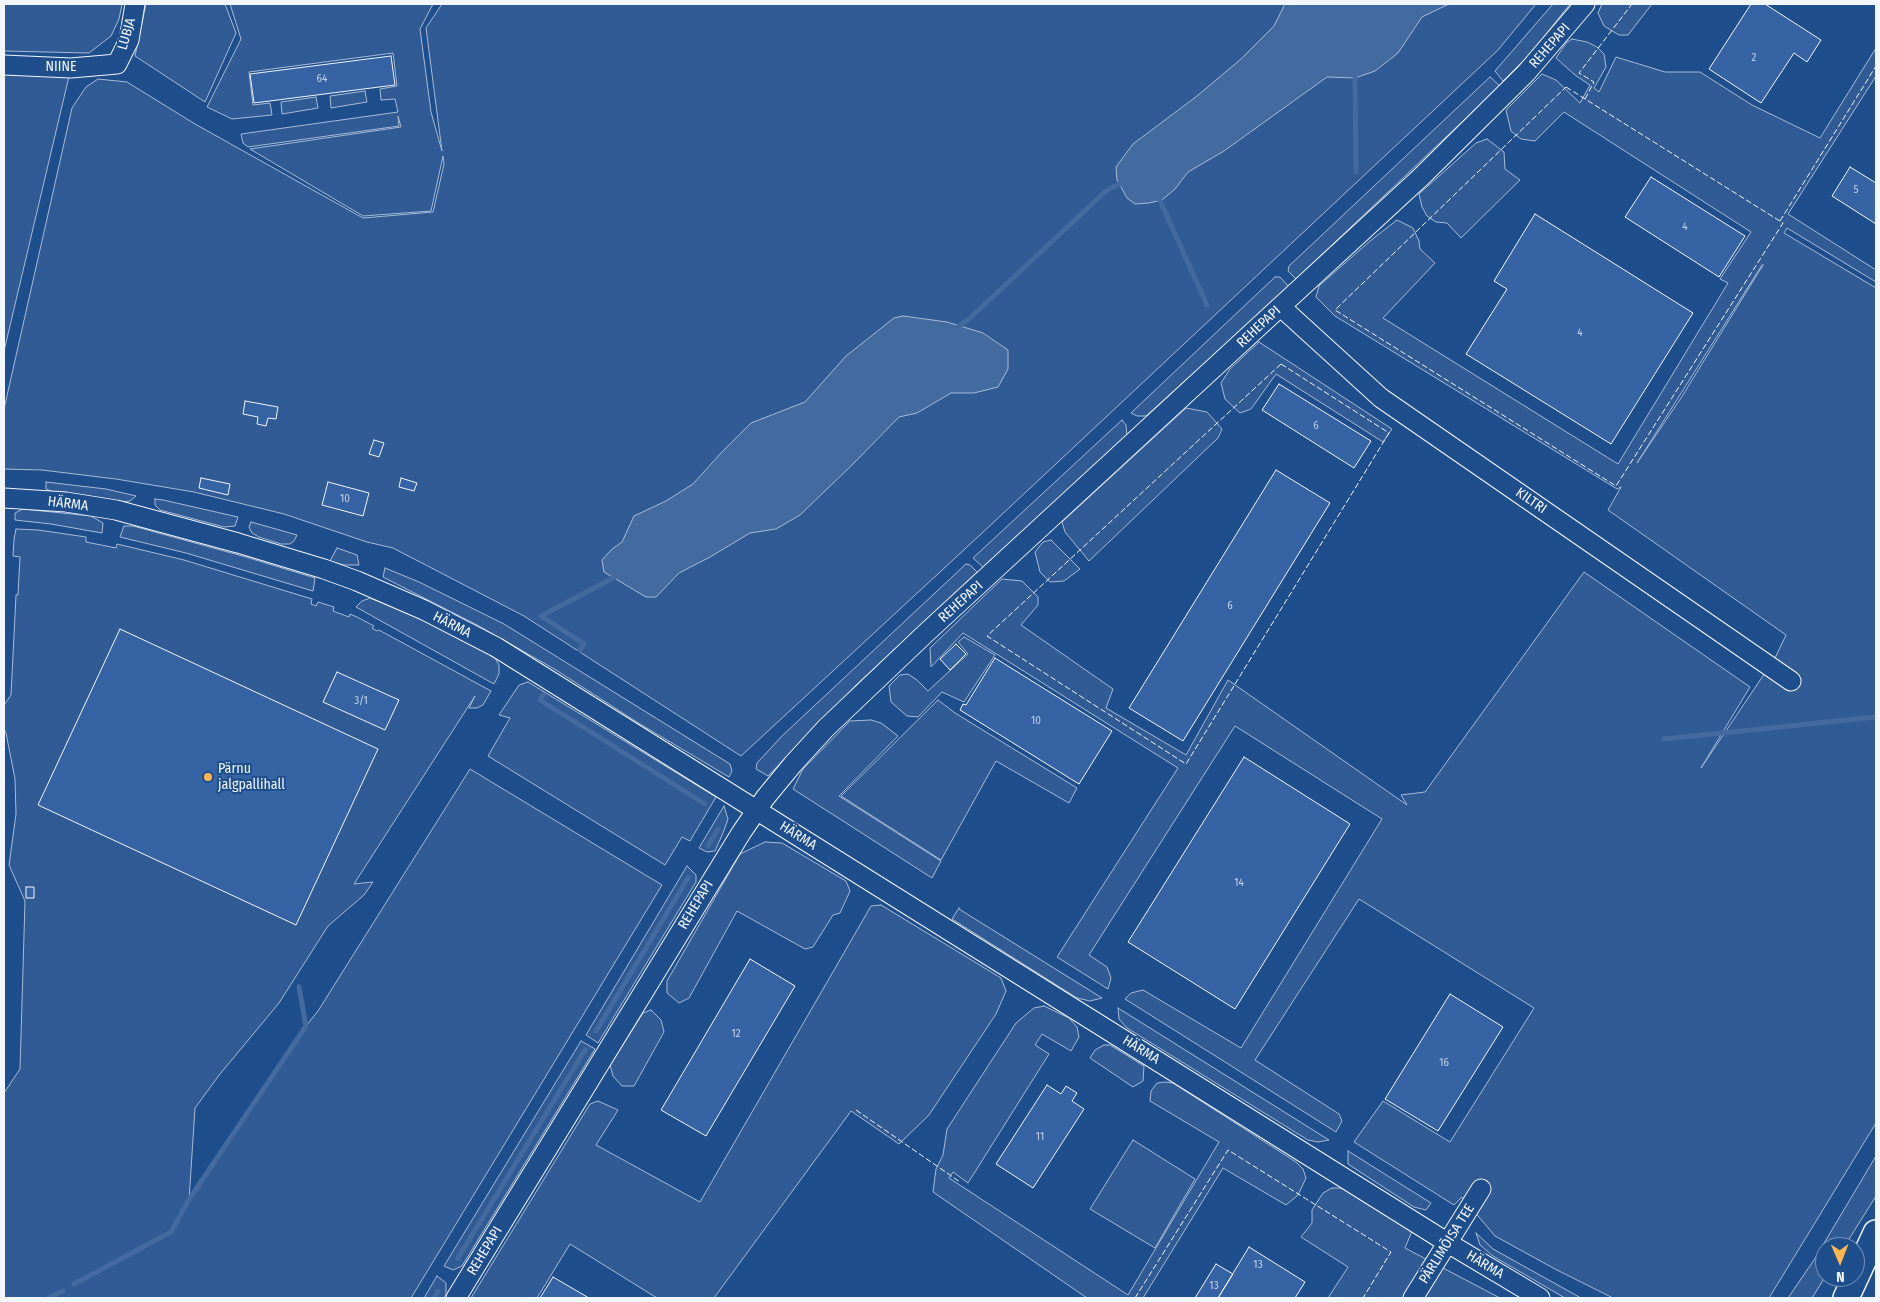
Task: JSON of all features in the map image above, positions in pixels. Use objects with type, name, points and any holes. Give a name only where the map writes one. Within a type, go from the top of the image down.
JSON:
[{"type":"main road","points":[[1865,1242],[1876,1225]]},
{"type":"main road","points":[[1846,1298],[1876,1233]]},
{"type":"main road","points":[[1830,1298],[1837,1287]]},
{"type":"street","name":"LUBJA","points":[[117,64],[129,40],[135,4]]},
{"type":"street","name":"REHEPAPI","points":[[456,1298],[731,848],[756,810],[793,764],[826,728],[865,691],[1475,126],[1526,73],[1586,4]]},
{"type":"street","name":"NIINE","points":[[4,65],[71,68],[117,64]]},
{"type":"street","name":"KILTRI","points":[[1281,307],[1381,398],[1791,681]]},
{"type":"street","name":"HÄRMA","points":[[4,498],[66,502],[116,510],[248,546],[357,581],[424,610],[496,647],[1448,1244],[1540,1298]]},
{"type":"street","name":"PÄRLIMÕISA TEE","points":[[1413,1298],[1481,1189]]},
{"type":"shaded area","points":[[4,4],[122,4],[119,19],[111,36],[89,53],[4,51]]},
{"type":"shaded area","points":[[146,4],[225,4],[236,33],[205,102],[135,56]]},
{"type":"shaded area","points":[[230,4],[433,4],[420,29],[431,112],[442,151],[426,28],[442,4],[1536,4],[1498,50],[741,756],[524,616],[393,548],[367,542],[284,514],[194,492],[116,479],[42,470],[4,469],[4,409],[72,108],[86,87],[98,79],[127,82],[195,124],[363,218],[433,212],[444,164],[443,156],[431,211],[363,216],[250,149],[401,127],[398,116],[399,126],[248,147],[243,143],[241,134],[398,112],[395,99],[381,100],[380,89],[397,86],[393,53],[249,72],[253,105],[270,103],[272,115],[232,119],[207,107],[241,39]]},
{"type":"shaded area","points":[[1285,4],[1449,4],[1422,17],[1398,53],[1375,71],[1355,78],[1327,77],[1224,151],[1188,172],[1175,189],[1162,200],[1135,204],[1127,198],[1117,180],[1116,167],[1133,144],[1197,96],[1241,59],[1274,26]]},
{"type":"shaded area","points":[[1553,4],[1570,4],[1531,53],[1503,81],[1495,71]]},
{"type":"shaded area","points":[[1602,4],[1652,4],[1628,35],[1619,35],[1604,26],[1598,13]]},
{"type":"shaded area","points":[[1572,39],[1587,42],[1597,47],[1604,54],[1606,67],[1594,88],[1599,92],[1616,57],[1665,72],[1700,72],[1752,105],[1820,138],[1876,48],[1876,76],[1788,214],[1876,270],[1876,282],[1787,228],[1784,233],[1876,288],[1876,1123],[1769,1298],[1613,1298],[1495,1236],[1462,1197],[1454,1205],[1354,1142],[1383,1101],[1450,1142],[1534,1008],[1359,899],[1255,1060],[1339,1114],[1342,1121],[1336,1132],[1125,999],[1131,993],[1143,990],[1241,1048],[1382,819],[1235,726],[1089,955],[1107,967],[1111,978],[1108,989],[1057,957],[1178,768],[963,633],[931,667],[930,648],[1002,579],[1022,581],[1038,597],[1038,605],[1021,625],[1113,689],[1106,708],[1186,755],[1228,680],[1407,805],[1401,795],[1425,792],[1584,572],[1750,687],[1701,768],[1775,658],[1786,635],[1608,510],[1621,487],[1617,489],[1335,316],[1316,297],[1319,286],[1397,220],[1413,228],[1419,241],[1420,249],[1435,263],[1383,318],[1618,464],[1728,283],[1720,279],[1751,232],[1564,112],[1535,141],[1521,139],[1511,131],[1506,110],[1542,74],[1556,80],[1580,103],[1590,85],[1556,58],[1566,43]],"holes":[[[1763,265],[1681,398],[1637,463]]]},
{"type":"shaded area","points":[[4,65],[71,68],[4,351]]},
{"type":"shaded area","points":[[1490,77],[1500,86],[1296,279],[1288,271],[1289,266]]},
{"type":"shaded area","points":[[365,91],[367,102],[331,108],[330,96]]},
{"type":"shaded area","points":[[316,97],[318,108],[282,114],[281,102]]},
{"type":"shaded area","points":[[1487,139],[1504,152],[1505,169],[1520,180],[1461,238],[1447,223],[1436,222],[1427,216],[1422,207],[1419,194],[1476,143]]},
{"type":"shaded area","points":[[1275,277],[1280,277],[1289,287],[1146,416],[1137,416],[1131,413]]},
{"type":"shaded area","points":[[903,316],[947,322],[983,333],[1008,350],[1008,369],[998,387],[974,393],[951,393],[917,413],[899,417],[800,515],[776,529],[750,533],[679,573],[656,597],[646,597],[604,572],[602,560],[622,542],[634,516],[666,501],[693,484],[751,423],[805,402],[846,356],[894,318]]},
{"type":"shaded area","points":[[1259,342],[1392,429],[1383,442],[1276,374],[1251,409],[1240,413],[1225,399],[1221,383],[1230,369]]},
{"type":"shaded area","points":[[1186,408],[1207,412],[1222,429],[1218,438],[1089,561],[1065,532],[1062,522]]},
{"type":"shaded area","points":[[1122,420],[1126,425],[1127,435],[983,567],[973,558]]},
{"type":"shaded area","points":[[46,482],[106,489],[136,496],[130,501],[121,502],[56,493],[46,489]]},
{"type":"shaded area","points":[[155,499],[238,517],[235,526],[224,527],[160,510],[155,505]]},
{"type":"shaded area","points":[[23,509],[91,516],[103,523],[102,533],[15,520],[15,513]]},
{"type":"shaded area","points":[[251,522],[297,535],[290,544],[281,544],[252,533],[249,527]]},
{"type":"shaded area","points":[[124,526],[133,526],[315,578],[313,591],[186,553],[120,537]]},
{"type":"shaded area","points":[[16,529],[38,530],[86,537],[86,542],[116,548],[117,544],[184,560],[312,599],[311,604],[316,606],[318,602],[334,607],[333,611],[349,617],[350,614],[357,617],[374,626],[372,628],[377,631],[379,630],[491,691],[483,705],[477,708],[469,708],[475,696],[354,884],[373,882],[364,895],[328,926],[279,1003],[220,1074],[195,1108],[189,1200],[318,1011],[470,769],[662,885],[411,1298],[4,1298],[4,1093],[20,1069],[25,901],[9,865],[16,814],[15,779],[4,729],[4,705],[11,695],[16,595],[18,595],[20,557],[13,556]]},
{"type":"shaded area","points":[[1051,540],[1080,569],[1064,581],[1050,582],[1040,572],[1035,552],[1043,542]]},
{"type":"shaded area","points":[[337,548],[357,555],[359,565],[344,565],[330,561]]},
{"type":"shaded area","points":[[966,564],[970,565],[977,572],[856,685],[768,776],[756,769],[757,763],[782,736]]},
{"type":"shaded area","points":[[385,568],[419,582],[504,624],[730,764],[732,771],[729,777],[640,724],[556,670],[479,626],[383,577]]},
{"type":"shaded area","points":[[370,598],[418,618],[495,658],[499,665],[499,674],[494,684],[356,607],[362,601]]},
{"type":"shaded area","points":[[964,637],[995,655],[964,702],[942,692],[918,717],[907,716],[891,702],[889,686],[900,675],[908,674],[928,691],[968,654],[958,642]]},
{"type":"shaded area","points":[[528,682],[716,797],[690,841],[682,837],[665,865],[488,756],[510,718],[499,715],[519,685]]},
{"type":"shaded area","points":[[938,700],[955,713],[1077,788],[1069,803],[996,761],[941,860],[841,796]]},
{"type":"shaded area","points":[[871,720],[881,723],[898,736],[839,796],[941,861],[932,878],[793,789],[803,769],[850,721]]},
{"type":"shaded area","points":[[724,806],[728,819],[723,833],[715,851],[707,852],[699,848]]},
{"type":"shaded area","points":[[765,842],[782,843],[846,881],[850,891],[840,913],[833,915],[813,947],[805,949],[737,911],[689,998],[679,1003],[667,993],[667,981],[740,854]]},
{"type":"shaded area","points":[[687,866],[696,875],[696,882],[598,1043],[586,1035]]},
{"type":"shaded area","points":[[881,905],[1001,978],[1006,991],[996,1014],[929,1115],[899,1144],[851,1111],[714,1298],[657,1298],[570,1244],[537,1298],[471,1298],[590,1104],[598,1101],[618,1110],[596,1145],[700,1202],[871,906]]},
{"type":"shaded area","points":[[959,908],[1102,998],[1090,1001],[1077,998],[952,919]]},
{"type":"shaded area","points":[[1044,1006],[1069,1018],[1077,1027],[1079,1037],[1071,1051],[1042,1034],[1035,1045],[1049,1054],[968,1183],[953,1172],[949,1178],[1128,1295],[1219,1142],[1150,1101],[1151,1091],[1157,1083],[1173,1083],[1296,1162],[1303,1169],[1306,1178],[1298,1195],[1286,1205],[1223,1168],[1143,1298],[1087,1298],[933,1192],[936,1169],[943,1155],[947,1129],[1016,1023],[1034,1008]]},
{"type":"shaded area","points":[[1118,1008],[1329,1140],[1318,1142],[1308,1140],[1127,1028],[1119,1019]]},
{"type":"shaded area","points":[[651,1010],[661,1020],[664,1032],[634,1086],[622,1086],[613,1076],[610,1065],[643,1013]]},
{"type":"shaded area","points":[[581,1041],[595,1049],[462,1266],[453,1270],[444,1266]]},
{"type":"shaded area","points":[[1104,1045],[1110,1045],[1144,1066],[1143,1081],[1133,1087],[1090,1058],[1095,1050]]},
{"type":"shaded area","points":[[1133,1140],[1195,1179],[1155,1248],[1090,1209]]},
{"type":"shaded area","points":[[1348,1151],[1431,1203],[1426,1210],[1414,1207],[1348,1164]]},
{"type":"shaded area","points":[[1876,1156],[1876,1196],[1850,1237],[1828,1237]]},
{"type":"shaded area","points":[[1332,1188],[1340,1188],[1350,1192],[1412,1231],[1405,1248],[1500,1298],[1328,1298],[1348,1267],[1301,1237],[1312,1223],[1312,1210],[1323,1193]]},
{"type":"shaded area","points":[[1476,1233],[1493,1249],[1581,1298],[1565,1298],[1493,1256],[1480,1245]]},
{"type":"shaded area","points":[[1815,1258],[1815,1287],[1819,1287],[1812,1298],[1788,1298]]},
{"type":"shaded area","points":[[437,1276],[446,1283],[444,1298],[424,1298]]},
{"type":"building","points":[[1751,4],[1765,4],[1821,40],[1807,62],[1794,53],[1761,103],[1709,69]]},
{"type":"building","points":[[391,56],[395,85],[254,103],[250,74]]},
{"type":"building","points":[[1850,167],[1876,183],[1876,224],[1832,196]]},
{"type":"building","points":[[1651,177],[1745,236],[1719,277],[1625,217]]},
{"type":"building","points":[[1535,214],[1693,313],[1611,444],[1466,354],[1507,289],[1494,281]]},
{"type":"building","points":[[1279,384],[1371,441],[1354,468],[1262,410]]},
{"type":"building","points":[[245,401],[278,407],[276,419],[268,418],[266,426],[257,424],[258,417],[243,414]]},
{"type":"building","points":[[374,440],[384,443],[379,457],[369,454]]},
{"type":"building","points":[[1276,470],[1330,503],[1183,741],[1129,708]]},
{"type":"building","points":[[201,478],[230,484],[228,495],[199,488]]},
{"type":"building","points":[[401,478],[417,483],[414,491],[399,487]]},
{"type":"building","points":[[328,482],[369,493],[363,516],[322,505]]},
{"type":"building","name":"Pärnu jalgpallihall","points":[[120,629],[378,749],[296,925],[38,805]]},
{"type":"building","points":[[956,644],[966,654],[950,670],[940,659]]},
{"type":"building","points":[[995,658],[1112,731],[1079,784],[960,710],[963,704],[966,705]]},
{"type":"building","points":[[337,672],[399,700],[385,730],[323,702]]},
{"type":"building","points":[[1244,757],[1350,824],[1235,1009],[1128,942]]},
{"type":"building","points":[[26,887],[34,887],[34,898],[26,898]]},
{"type":"building","points":[[750,959],[795,986],[706,1136],[661,1110]]},
{"type":"building","points":[[1450,994],[1503,1027],[1438,1131],[1385,1099]]},
{"type":"building","points":[[1047,1085],[1061,1094],[1066,1086],[1077,1093],[1072,1101],[1084,1109],[1033,1188],[996,1164]]},
{"type":"building","points":[[1249,1247],[1305,1282],[1295,1298],[1218,1298]]},
{"type":"building","points":[[1216,1264],[1233,1274],[1218,1298],[1195,1298]]},
{"type":"building","points":[[553,1277],[589,1298],[540,1298]]},
{"type":"waterway","points":[[1355,72],[1356,172]]},
{"type":"waterway","points":[[954,330],[969,319],[1107,190],[1124,182]]},
{"type":"waterway","points":[[1158,196],[1207,305]]},
{"type":"waterway","points":[[580,650],[584,644],[541,616],[619,575]]},
{"type":"waterway","points":[[543,695],[540,700],[705,804]]},
{"type":"waterway","points":[[1664,739],[1876,717]]},
{"type":"waterway","points":[[708,846],[718,829]]},
{"type":"waterway","points":[[596,1031],[688,878]]},
{"type":"waterway","points":[[74,1284],[171,1232],[188,1201],[306,1026],[299,987]]},
{"type":"waterway","points":[[458,1258],[585,1050]]},
{"type":"waterway","points":[[49,1298],[63,1291]]},
{"type":"waterway","points":[[434,1298],[438,1291]]},
{"type":"fence","points":[[1585,99],[1594,82],[1579,73],[1632,4]]},
{"type":"fence","points":[[1780,221],[1876,66]]},
{"type":"fence","points":[[1566,87],[1783,223],[1616,486],[1335,310],[1566,87]]},
{"type":"fence","points":[[1281,364],[1389,433],[1186,764],[987,636],[1281,364]]},
{"type":"fence","points":[[856,1110],[960,1182]]},
{"type":"fence","points":[[1135,1298],[1228,1150],[1391,1252],[1363,1298]]},
{"type":"place","name":"Pärnu jalgpallihall","points":[[208,777]]}]
